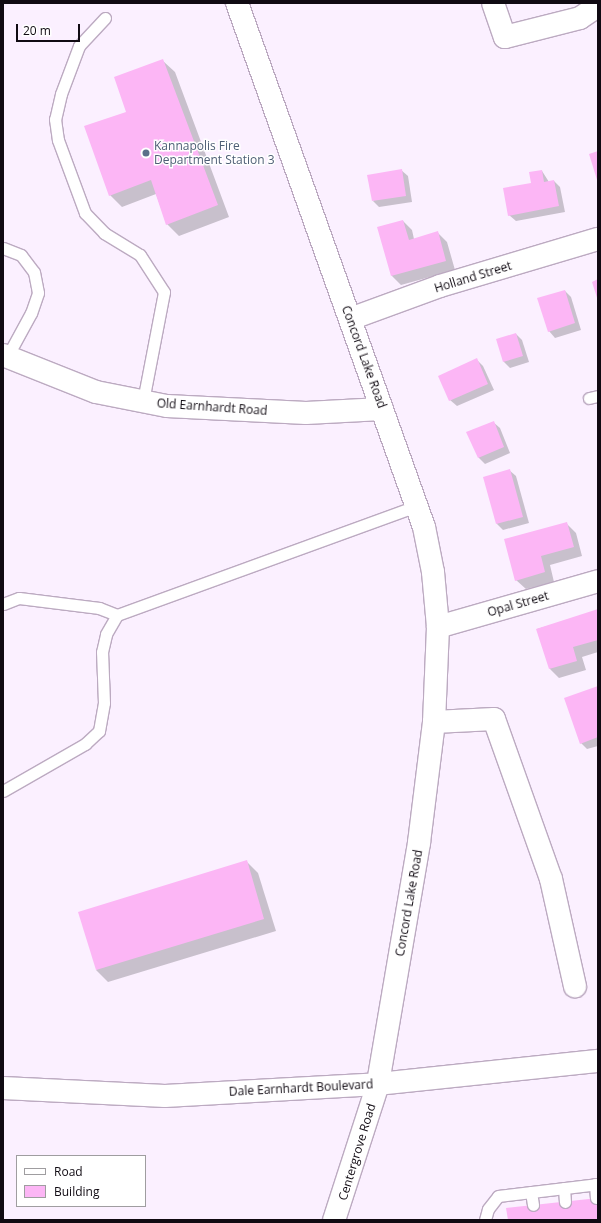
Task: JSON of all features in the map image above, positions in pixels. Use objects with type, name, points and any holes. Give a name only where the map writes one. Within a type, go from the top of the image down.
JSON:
[{"type":"main road","name":"Concord Lake Road","points":[[237,3],[417,506],[424,527],[433,572],[438,627],[434,722],[419,843],[378,1084]]},
{"type":"main road","points":[[493,3],[505,37],[580,18],[598,6]]},
{"type":"main road","name":"Holland Street","points":[[350,319],[440,286],[598,239]]},
{"type":"main road","name":"Old Earnhardt Road","points":[[5,356],[96,392],[167,406],[240,411],[306,413],[382,409]]},
{"type":"main road","name":"Opal Street","points":[[438,627],[598,581]]},
{"type":"main road","points":[[434,722],[494,719],[551,879],[575,986]]},
{"type":"main road","name":"Dale Earnhardt Boulevard","points":[[3,1088],[165,1096],[378,1084],[598,1061]]},
{"type":"main road","name":"Centergrove Road","points":[[334,1220],[378,1084]]},
{"type":"lane","points":[[105,18],[79,46],[61,94],[55,119],[58,140],[85,213],[104,233],[140,255],[164,292],[142,401]]},
{"type":"lane","points":[[3,248],[21,255],[34,272],[38,293],[31,313],[5,356]]},
{"type":"lane","points":[[3,791],[85,744],[99,731],[104,703],[102,652],[106,634],[117,615],[417,506]]},
{"type":"lane","points":[[3,604],[19,598],[99,608],[117,615]]},
{"type":"lane","points":[[485,1220],[488,1209],[498,1196],[596,1184],[596,1198]]},
{"type":"lane","points":[[564,1188],[565,1202]]},
{"type":"lane","points":[[531,1192],[533,1205]]},
{"type":"building","name":"Kannapolis Fire Department Station 3","points":[[163,59],[218,205],[166,225],[151,180],[109,196],[84,126],[126,112],[114,77]]},
{"type":"building","points":[[598,151],[598,183],[589,154]]},
{"type":"building","points":[[402,169],[406,196],[372,201],[367,175]]},
{"type":"building","points":[[542,170],[544,182],[554,180],[559,206],[508,216],[503,188],[531,183],[529,172]]},
{"type":"building","points":[[403,220],[409,240],[438,231],[446,261],[391,276],[377,227]]},
{"type":"building","points":[[598,279],[598,301],[592,282]]},
{"type":"building","points":[[565,290],[575,323],[548,332],[537,298]]},
{"type":"building","points":[[516,333],[523,356],[503,362],[496,339]]},
{"type":"building","points":[[477,358],[488,384],[449,401],[438,376]]},
{"type":"building","points":[[494,421],[504,447],[478,458],[466,432]]},
{"type":"building","points":[[510,469],[523,517],[496,524],[483,477]]},
{"type":"building","points":[[567,522],[574,547],[541,556],[545,572],[515,581],[504,539]]},
{"type":"building","points":[[598,609],[598,640],[573,647],[577,661],[549,669],[536,629]]},
{"type":"building","points":[[598,686],[598,737],[580,744],[564,698]]},
{"type":"building","points":[[247,860],[264,919],[96,970],[78,912]]},
{"type":"building","points":[[598,1198],[598,1220],[508,1220],[506,1208]]},
{"type":"place","name":"Kannapolis Fire Department Station 3","points":[[146,153]]}]
